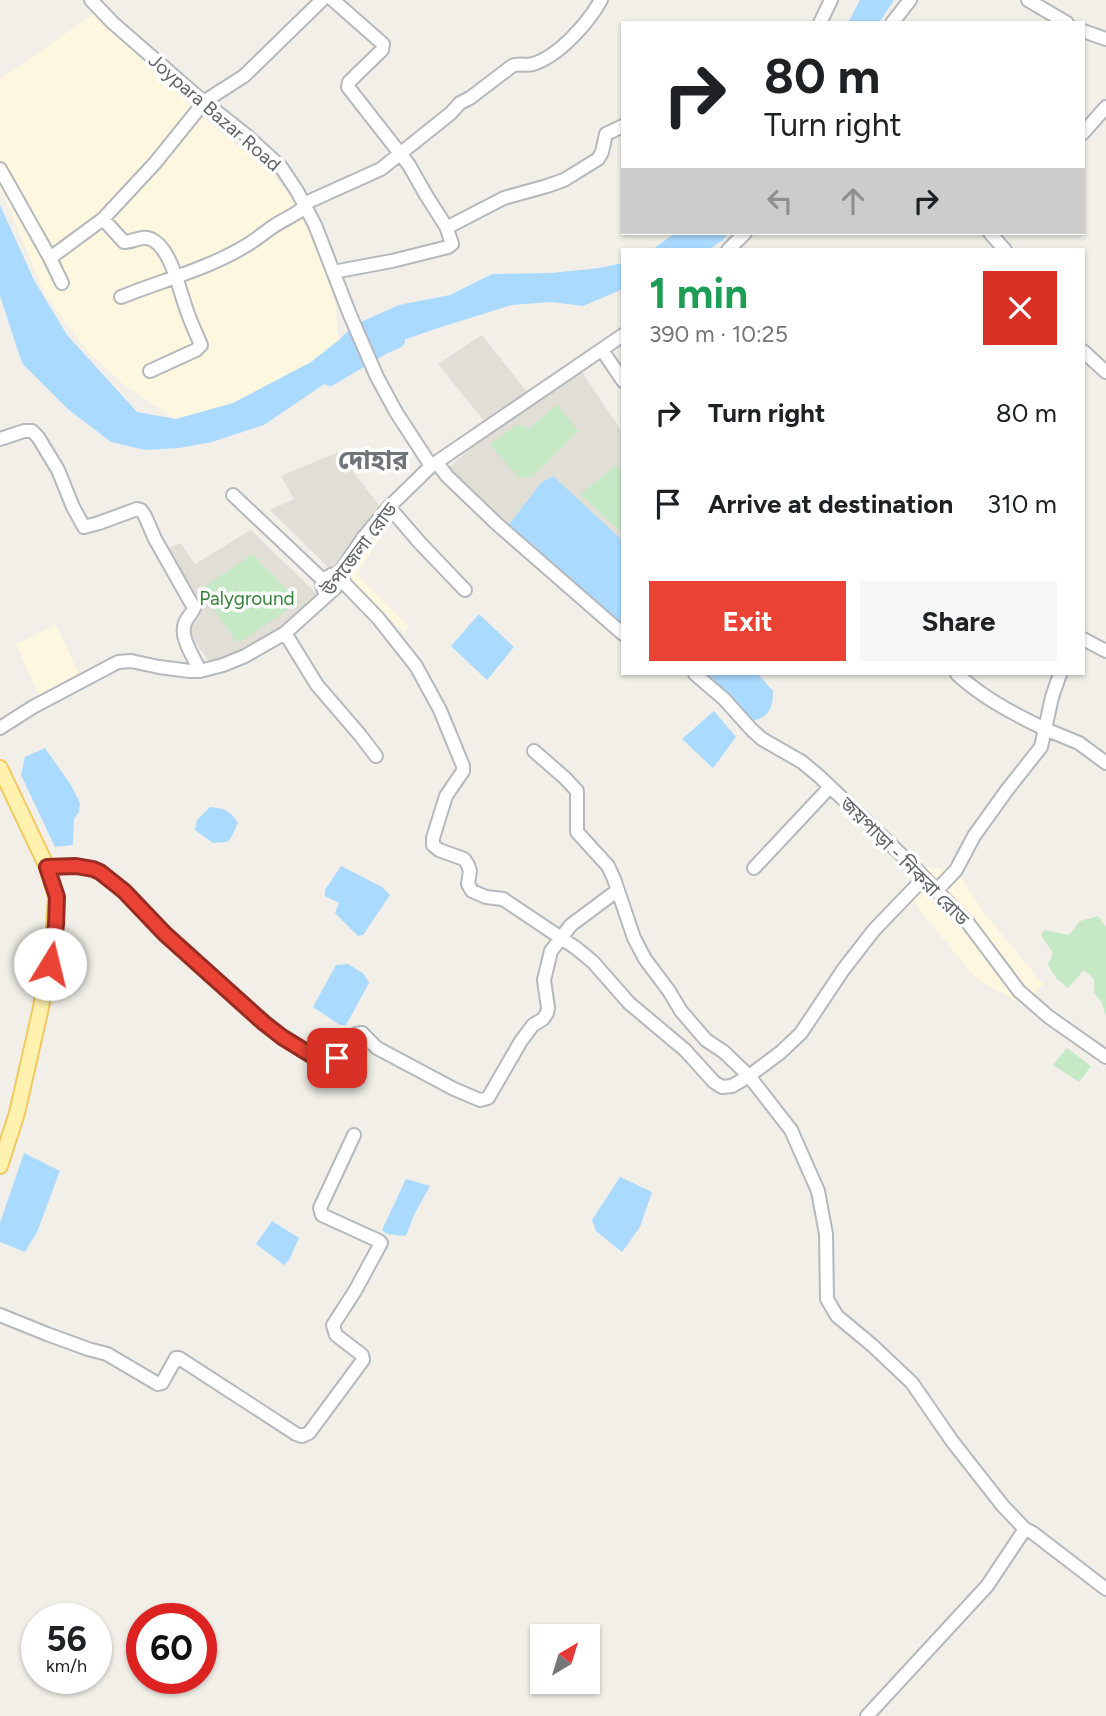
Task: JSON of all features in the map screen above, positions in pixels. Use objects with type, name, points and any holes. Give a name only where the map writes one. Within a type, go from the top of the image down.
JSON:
[{"type":"main road","points":[[0,768],[47,867],[57,897],[53,944],[40,1012],[17,1113],[0,1166]]},
{"type":"street","name":"Joypara Bazar Road","points":[[92,0],[113,23],[281,167],[315,225],[377,377],[396,412],[434,465]]},
{"type":"street","points":[[50,258],[103,219],[155,163],[205,101],[244,76],[322,0]]},
{"type":"street","points":[[332,0],[383,44],[382,50],[349,82],[348,87],[409,166],[447,228],[452,244],[403,259],[333,272]]},
{"type":"street","points":[[121,297],[176,278],[247,245],[310,201],[381,169],[460,103],[512,66],[530,65],[565,44],[583,27],[601,0]]},
{"type":"street","points":[[821,21],[831,0]]},
{"type":"street","points":[[894,21],[910,0]]},
{"type":"street","points":[[1028,0],[1064,21]]},
{"type":"street","points":[[1085,32],[1106,39]]},
{"type":"street","points":[[1085,131],[1106,107]]},
{"type":"street","points":[[447,228],[504,198],[564,180],[598,159],[606,134],[621,127]]},
{"type":"street","points":[[0,169],[62,283]]},
{"type":"street","points":[[103,219],[124,242],[142,237],[160,246],[171,265],[201,345],[196,350],[150,371]]},
{"type":"street","points":[[730,248],[743,235]]},
{"type":"street","name":"উপজেলা রোড","points":[[0,728],[33,707],[118,662],[131,661],[177,670],[200,671],[245,656],[285,633],[337,584],[339,574],[363,538],[389,507],[434,465],[621,336]]},
{"type":"street","points":[[602,349],[621,378]]},
{"type":"street","points":[[1085,353],[1106,372]]},
{"type":"street","points":[[0,439],[24,431],[32,431],[38,437],[50,454],[82,525],[86,527],[141,510],[194,608],[184,623],[183,634],[200,671]]},
{"type":"street","points":[[434,465],[621,632]]},
{"type":"street","points":[[233,495],[323,580]]},
{"type":"street","points":[[389,507],[442,568],[465,590]]},
{"type":"street","points":[[323,580],[339,574],[416,666],[440,710],[463,766],[460,776],[446,796],[433,845],[464,859],[468,864],[468,884],[472,891],[486,897],[503,899],[593,962],[629,1003],[685,1049],[714,1082],[722,1087],[732,1086],[749,1076],[802,1033],[843,970],[874,930],[924,878]]},
{"type":"street","points":[[323,580],[326,596]]},
{"type":"street","points":[[285,633],[317,685],[376,756]]},
{"type":"street","points":[[1085,640],[1106,651]]},
{"type":"street","name":"জয়পাড়া - নিকরা রোড","points":[[696,675],[724,699],[751,730],[802,762],[924,878],[968,923],[1019,991],[1049,1017],[1106,1057]]},
{"type":"street","points":[[958,675],[1015,715],[1079,743],[1106,764]]},
{"type":"street","points":[[936,891],[956,870],[974,836],[1041,747],[1060,675]]},
{"type":"street","points":[[534,751],[574,786],[578,798],[577,832],[608,866],[634,938],[645,960],[681,1011],[706,1040],[724,1052],[749,1076],[791,1130],[818,1191],[826,1234],[827,1299],[838,1316],[912,1383],[951,1441],[1025,1529],[1106,1589]]},
{"type":"street","points":[[754,868],[830,787]]},
{"type":"street","points":[[47,867],[76,866],[100,872],[124,891],[165,934],[264,1023],[316,1058],[333,1063],[356,1034],[362,1033],[377,1048],[454,1089],[482,1100],[488,1098],[494,1089],[521,1041],[547,1013],[544,980],[551,951],[571,925],[618,890]]},
{"type":"street","points":[[0,1315],[107,1354],[158,1384],[162,1383],[176,1358],[179,1358],[296,1434],[302,1436],[309,1433],[364,1357],[336,1335],[333,1325],[381,1243],[322,1215],[320,1208],[355,1135]]},
{"type":"street","points":[[867,1716],[987,1586],[1025,1529]]},
{"type":"shaded area","points":[[94,14],[206,120],[275,176],[308,221],[336,304],[341,352],[233,403],[176,419],[128,388],[88,352],[45,295],[0,186],[0,79]]},
{"type":"shaded area","points":[[482,335],[527,392],[484,421],[438,364]]},
{"type":"shaded area","points":[[580,369],[621,430],[621,629],[445,471],[504,419]]},
{"type":"shaded area","points":[[338,452],[382,509],[333,572],[270,510],[294,499],[281,476]]},
{"type":"shaded area","points":[[388,511],[394,516],[357,574],[409,626],[404,633],[343,575]]},
{"type":"shaded area","points":[[251,530],[321,598],[283,633],[212,666],[188,632],[200,617],[165,549],[181,543],[195,564]]},
{"type":"shaded area","points":[[56,625],[82,680],[41,699],[16,644]]},
{"type":"shaded area","points":[[925,867],[956,870],[985,914],[1043,984],[1025,1006],[976,978],[906,891]]},
{"type":"green space","points":[[557,405],[578,431],[532,477],[518,477],[490,444],[518,424],[528,429]]},
{"type":"green space","points":[[617,465],[621,469],[621,532],[580,494]]},
{"type":"green space","name":"Palyground","points":[[252,554],[299,602],[238,643],[202,589]]},
{"type":"green space","points":[[1098,916],[1106,927],[1106,1017],[1102,1003],[1094,992],[1094,979],[1084,970],[1068,988],[1057,979],[1048,965],[1053,953],[1041,935],[1044,930],[1069,935],[1080,921]]},
{"type":"green space","points":[[1067,1048],[1091,1066],[1079,1082],[1053,1065]]},
{"type":"water","points":[[860,0],[894,0],[880,21],[849,21]]},
{"type":"water","points":[[0,205],[34,280],[67,335],[137,412],[176,419],[233,403],[311,362],[354,325],[399,305],[450,295],[492,274],[552,273],[621,263],[621,290],[583,306],[551,302],[512,305],[435,329],[384,347],[264,425],[212,442],[145,450],[111,442],[69,410],[22,363],[0,296]]},
{"type":"water","points":[[672,235],[727,235],[711,248],[655,248]]},
{"type":"water","points":[[553,476],[621,539],[621,622],[534,552],[537,548],[528,541],[525,544],[507,527],[541,483]]},
{"type":"water","points":[[479,614],[514,647],[487,680],[451,646]]},
{"type":"water","points":[[709,675],[759,675],[773,691],[770,710],[764,716],[754,721]]},
{"type":"water","points":[[714,711],[736,737],[713,768],[682,739]]},
{"type":"water","points":[[45,748],[80,803],[79,812],[74,819],[73,845],[55,847],[21,775],[25,757]]},
{"type":"water","points":[[210,807],[227,811],[238,823],[227,842],[213,843],[195,830],[197,820]]},
{"type":"water","points":[[341,866],[382,887],[390,895],[363,935],[358,936],[335,913],[339,903],[325,896],[325,890]]},
{"type":"water","points":[[348,964],[364,974],[369,983],[346,1025],[340,1025],[313,1007],[336,965]]},
{"type":"water","points":[[24,1153],[60,1171],[37,1232],[25,1252],[0,1242],[0,1223]]},
{"type":"water","points":[[620,1177],[652,1192],[640,1227],[622,1252],[596,1231],[592,1220]]},
{"type":"water","points":[[406,1179],[430,1186],[406,1236],[387,1234],[382,1230]]},
{"type":"water","points":[[272,1221],[299,1238],[284,1265],[256,1244]]},
{"type":"waterway","points":[[330,379],[398,341]]},
{"type":"district","name":"দোহার","points":[[373,460]]},
{"type":"route","points":[[50,964],[57,897],[47,867],[76,866],[93,869],[124,891],[165,934],[282,1037],[327,1063],[333,1063],[337,1058]]}]
